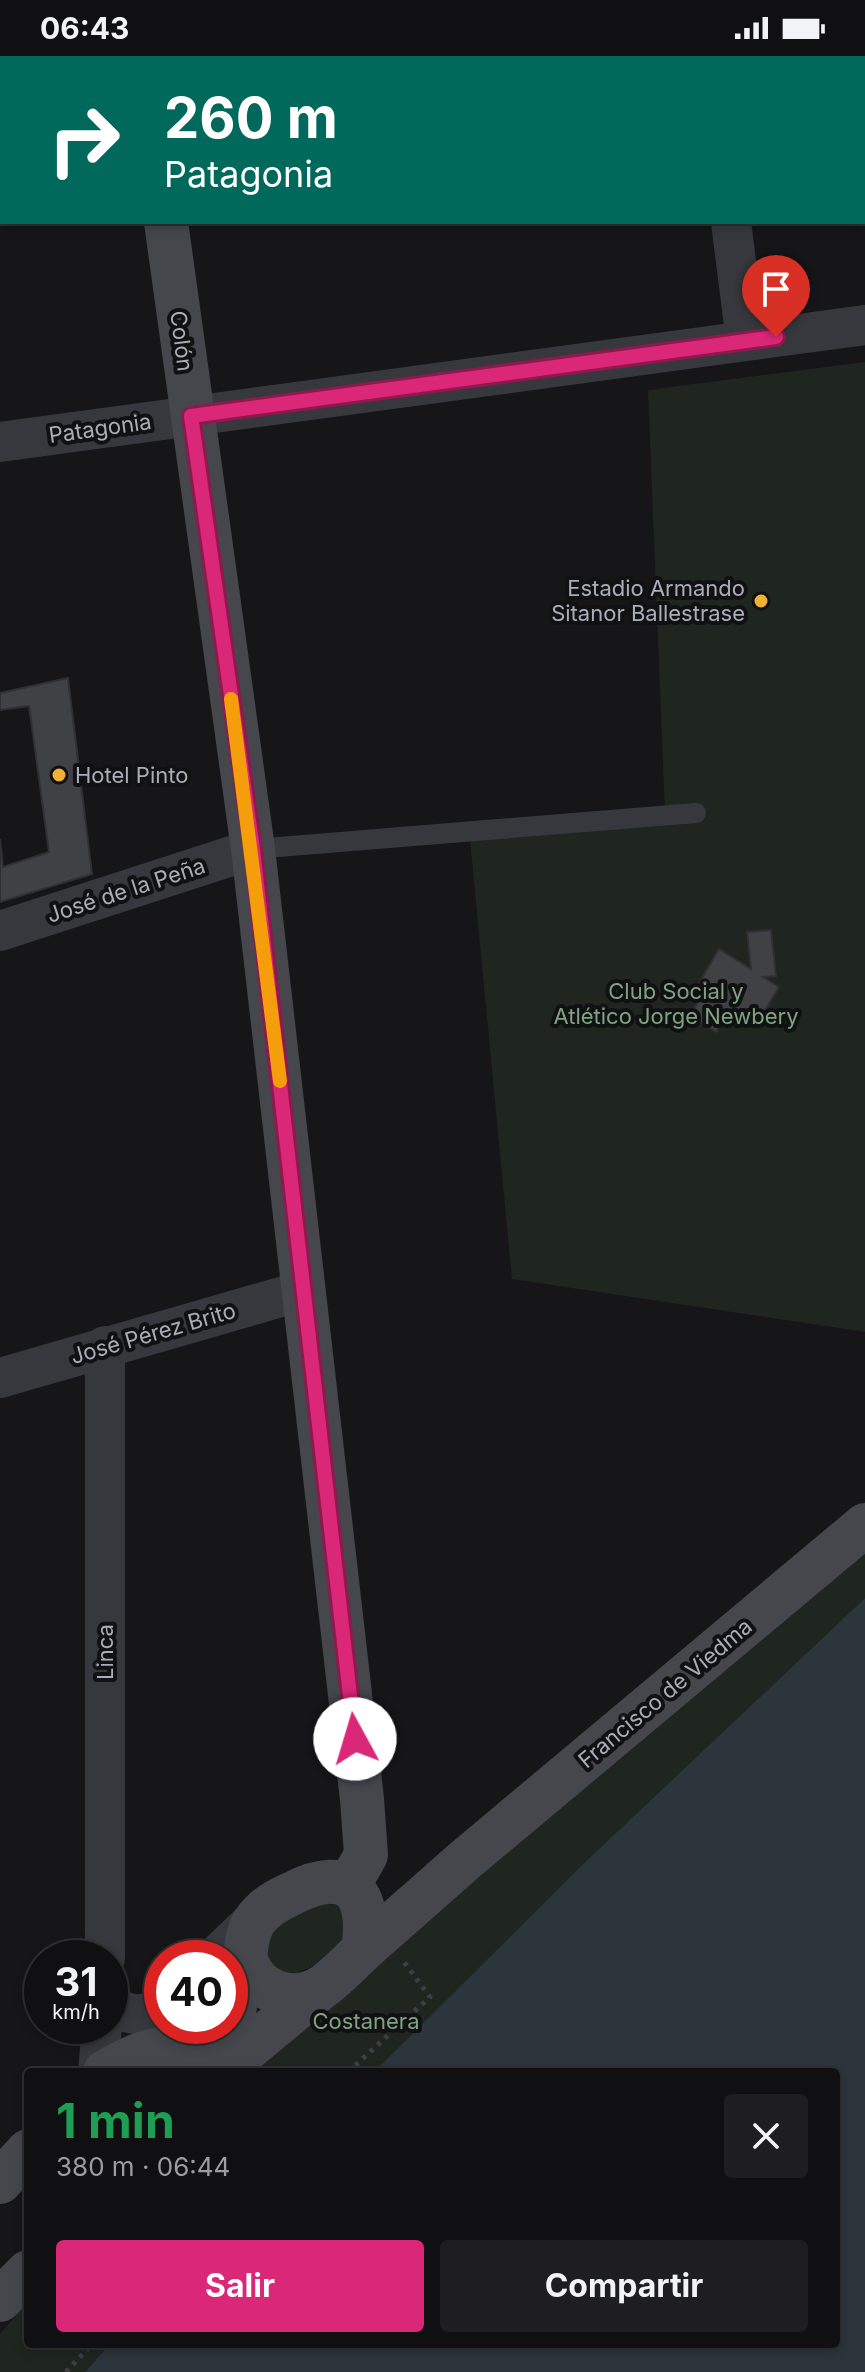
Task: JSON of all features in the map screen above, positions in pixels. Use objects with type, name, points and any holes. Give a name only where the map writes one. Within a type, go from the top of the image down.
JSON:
[{"type":"street","name":"Colón","points":[[166,224],[253,849],[305,1290],[362,1799],[366,1855],[353,1889]]},
{"type":"street","points":[[731,224],[746,341]]},
{"type":"street","name":"Patagonia","points":[[0,442],[865,325]]},
{"type":"street","name":"José de la Peña","points":[[0,931],[253,849]]},
{"type":"street","name":"José Pérez Brito","points":[[0,1378],[305,1290]]},
{"type":"street","name":"Linca","points":[[105,1346],[105,1940]]},
{"type":"street","name":"Francisco de Viedma","points":[[225,2066],[865,1525]]},
{"type":"street","name":"Francisco de Viedma","points":[[243,1940],[259,1915],[273,1903],[311,1884],[326,1880],[353,1889],[465,1860]]},
{"type":"street","points":[[353,1889],[365,1912],[363,1950]]},
{"type":"street","name":"Francisco de Viedma","points":[[248,1971],[277,1993],[292,1997],[323,1986]]},
{"type":"street","points":[[98,2068],[100,2044]]},
{"type":"street","name":"Francisco de Viedma","points":[[225,2066],[228,2044]]},
{"type":"street","points":[[112,2068],[144,2051],[173,2047],[203,2050],[225,2066]]},
{"type":"street","points":[[0,2182],[24,2155]]},
{"type":"street","points":[[0,2300],[24,2276]]},
{"type":"lane","points":[[253,849],[696,813]]},
{"type":"path","points":[[352,2068],[430,1997]]},
{"type":"path","points":[[66,2372],[88,2348]]},
{"type":"green space","name":"Club Social y Atlético Jorge Newbery","points":[[865,362],[865,1332],[512,1279],[469,829],[665,813],[648,390]]},
{"type":"green space","name":"Costanera","points":[[865,1551],[865,1598],[582,1865],[378,2068],[257,2068],[334,1992]]},
{"type":"green space","points":[[329,1897],[341,1911],[346,1924],[345,1936],[339,1947],[317,1964],[288,1976],[266,1960],[264,1933]]},
{"type":"green space","points":[[24,2307],[24,2348],[106,2348],[85,2372],[0,2372],[0,2334]]},
{"type":"shaded area","points":[[865,1598],[865,2372],[85,2372],[106,2348],[840,2348],[840,2068],[378,2068],[582,1865]]},
{"type":"building","name":"Hotel Pinto","points":[[68,678],[92,874],[0,902],[0,839],[3,867],[49,852],[29,706],[0,710],[0,693]]},
{"type":"building","points":[[771,930],[776,976],[763,977],[779,987],[756,1026],[730,1010],[716,1032],[690,1016],[703,993],[696,988],[719,949],[751,969],[747,932]]},
{"type":"slow traffic","points":[[231,699],[253,849],[280,1081]]},
{"type":"place","name":"Estadio Armando Sitanor Ballestrase","points":[[761,601]]},
{"type":"place","name":"Hotel Pinto","points":[[59,775]]},
{"type":"route","points":[[355,1739],[253,849],[191,416],[776,337]]}]
